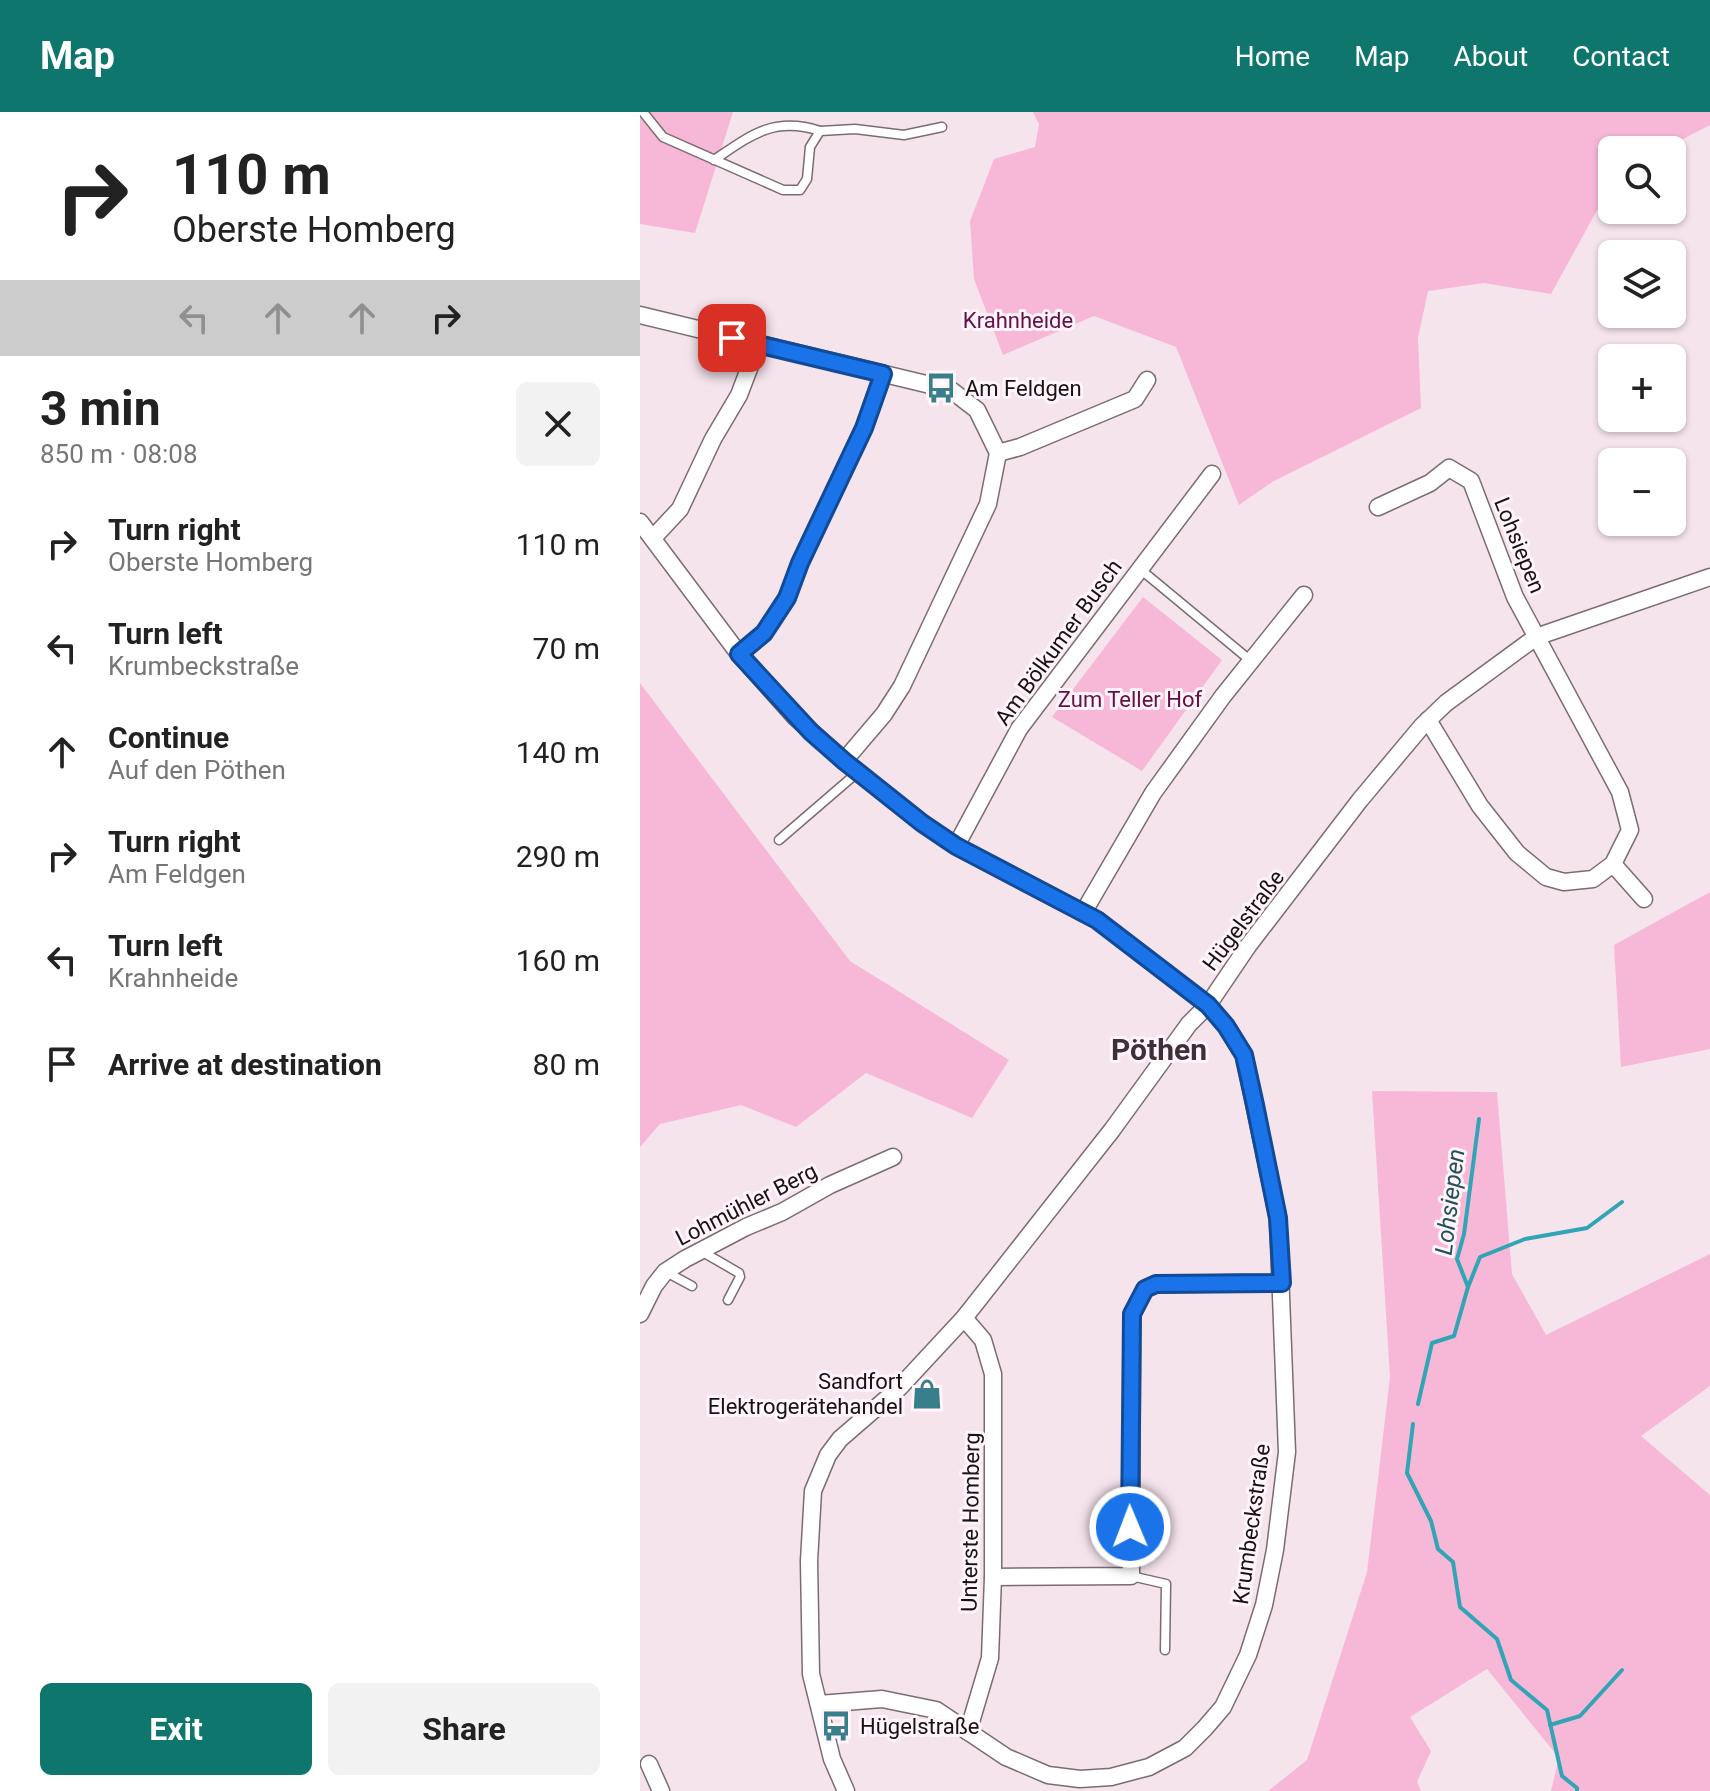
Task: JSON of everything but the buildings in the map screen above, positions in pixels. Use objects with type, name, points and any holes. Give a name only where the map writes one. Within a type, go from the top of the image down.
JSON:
[{"type":"street","points":[[640,315],[951,390],[977,410],[998,453],[988,504],[926,632],[918,657],[884,714],[844,761]]},
{"type":"street","points":[[653,538],[680,509],[713,439],[739,395],[758,345]]},
{"type":"street","points":[[739,654],[764,633],[787,598],[800,563],[864,428],[883,374]]},
{"type":"street","points":[[998,453],[1034,442],[1135,399],[1147,380]]},
{"type":"street","name":"Lohsiepen","points":[[1378,507],[1430,483],[1449,468],[1471,481],[1515,597],[1620,792],[1630,830],[1613,864]]},
{"type":"street","name":"Am Bölkumer Busch","points":[[956,846],[1019,729],[1212,474]]},
{"type":"street","name":"Krumbeckstraße","points":[[640,522],[739,654],[795,717],[844,761],[956,846],[1097,920],[1208,1005],[1244,1055],[1278,1218],[1287,1452],[1275,1550],[1264,1605],[1248,1655],[1223,1707],[1185,1748],[1149,1767],[1111,1777],[1080,1779],[1048,1775],[1006,1757],[936,1710],[882,1699],[819,1704]]},
{"type":"street","name":"Hügelstraße","points":[[846,1791],[832,1759],[811,1674],[809,1561],[813,1491],[819,1472],[840,1439],[899,1388],[964,1318],[1112,1130],[1189,1024],[1208,1005],[1248,946],[1360,800],[1428,720],[1446,703],[1536,637],[1710,577]]},
{"type":"street","points":[[1083,913],[1153,793],[1304,595]]},
{"type":"street","points":[[1428,720],[1480,806],[1517,853],[1546,877],[1564,882],[1593,879],[1613,864],[1644,899]]},
{"type":"street","name":"Lohmühler Berg","points":[[640,1314],[665,1272],[746,1227],[893,1157]]},
{"type":"street","points":[[993,1577],[1131,1576],[1130,1352],[1132,1314],[1139,1295],[1156,1284],[1282,1283]]},
{"type":"street","name":"Unterste Homberg","points":[[964,1318],[983,1340],[993,1374],[990,1658],[968,1732]]},
{"type":"street","points":[[649,1764],[661,1791]]},
{"type":"lane","points":[[643,112],[663,137],[783,190],[800,190],[807,179],[810,147],[820,131]]},
{"type":"lane","points":[[714,160],[767,129],[792,124],[820,131],[855,129],[904,135],[942,127]]},
{"type":"lane","points":[[1139,569],[1251,661]]},
{"type":"lane","points":[[779,840],[858,772]]},
{"type":"lane","points":[[700,1251],[739,1273],[740,1277],[728,1300]]},
{"type":"lane","points":[[665,1272],[692,1286]]},
{"type":"lane","points":[[1131,1576],[1166,1584],[1165,1650]]},
{"type":"green space","points":[[640,112],[733,112],[695,233],[640,224]]},
{"type":"green space","name":"Krahnheide","points":[[1033,112],[1710,112],[1710,125],[1686,138],[1598,136],[1598,208],[1551,294],[1484,283],[1428,291],[1418,338],[1421,408],[1272,482],[1239,505],[1176,347],[1094,316],[1003,355],[974,279],[970,221],[994,159],[1035,147],[1039,124]]},
{"type":"green space","name":"Zum Teller Hof","points":[[1143,597],[1222,660],[1142,771],[1052,717]]},
{"type":"green space","points":[[640,683],[850,961],[1009,1060],[972,1118],[866,1073],[796,1127],[741,1105],[660,1124],[640,1147]]},
{"type":"green space","points":[[1710,892],[1710,1049],[1621,1067],[1614,945]]},
{"type":"green space","points":[[1372,1091],[1497,1092],[1512,1274],[1546,1335],[1710,1254],[1710,1386],[1641,1436],[1710,1495],[1710,1791],[1551,1791],[1559,1758],[1487,1669],[1410,1717],[1431,1751],[1417,1782],[1421,1791],[1268,1791],[1307,1760],[1367,1572],[1390,1377]]},
{"type":"waterway","name":"Lohsiepen","points":[[1418,1404],[1432,1343],[1454,1336],[1468,1287],[1457,1259],[1464,1234],[1479,1119]]},
{"type":"waterway","name":"Lohsiepen","points":[[1468,1287],[1480,1257],[1525,1239],[1587,1228],[1622,1202]]},
{"type":"waterway","name":"Lohsiepen","points":[[1413,1424],[1407,1473],[1431,1521],[1438,1549],[1453,1562],[1460,1607],[1497,1639],[1511,1680],[1547,1710],[1562,1776],[1577,1791]]},
{"type":"waterway","name":"Lohsiepen","points":[[1550,1725],[1580,1716],[1622,1670]]},
{"type":"place","name":"Am Feldgen","points":[[941,388]]},
{"type":"place","name":"Sandfort Elektrogerätehandel","points":[[927,1394]]},
{"type":"place","name":"Hügelstraße","points":[[836,1726]]},
{"type":"district","name":"Pöthen","points":[[1159,1050]]},
{"type":"route","points":[[732,338],[883,374],[864,428],[800,563],[787,598],[764,633],[739,654],[795,717],[922,823],[956,846],[1097,920],[1208,1005],[1244,1055],[1278,1218],[1282,1283],[1156,1284],[1139,1295],[1132,1314],[1130,1352],[1130,1527]]}]
